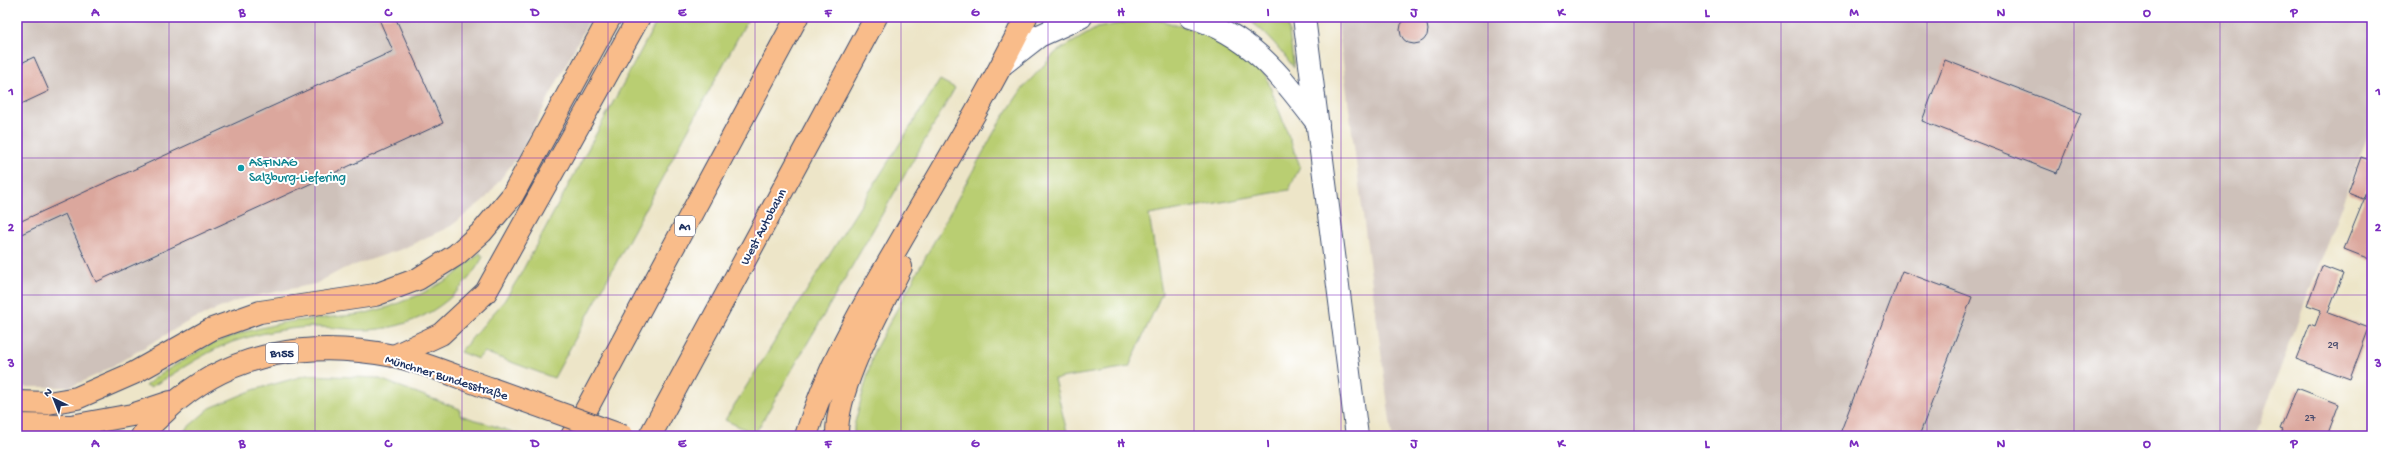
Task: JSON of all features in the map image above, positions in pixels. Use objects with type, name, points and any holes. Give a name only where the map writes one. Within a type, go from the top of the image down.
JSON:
[{"type":"main road","points":[[17,402],[48,403],[77,398],[134,373],[212,329],[260,312],[375,295],[418,279],[456,255],[482,232],[512,196],[610,17]]},
{"type":"main road","points":[[394,356],[441,334],[486,292],[639,17]]},
{"type":"main road","name":"A1","points":[[572,436],[797,17]]},
{"type":"main road","name":"West Autobahn","points":[[650,436],[876,17]]},
{"type":"main road","points":[[837,436],[837,427],[849,379],[866,337],[1026,17]]},
{"type":"main road","points":[[806,436],[814,408],[850,330],[1000,68]]},
{"type":"main road","name":"Münchner Bundesstraße","points":[[142,436],[179,399],[217,372],[258,357],[302,350],[357,352],[394,356],[623,436]]},
{"type":"main road","name":"Münchner Bundesstraße","points":[[17,425],[71,426],[132,416],[179,399]]},
{"type":"lane","points":[[1000,68],[1039,36],[1081,17]]},
{"type":"lane","points":[[1191,17],[1206,22],[1247,44],[1284,79],[1319,125]]},
{"type":"lane","points":[[1304,17],[1319,125],[1357,436]]},
{"type":"shaded area","points":[[17,17],[591,17],[519,155],[486,198],[451,226],[402,249],[343,269],[315,284],[241,299],[189,321],[99,374],[70,387],[17,387]]},
{"type":"shaded area","points":[[1337,17],[2372,17],[2372,124],[2255,436],[1392,436]]},
{"type":"green space","points":[[659,17],[749,17],[554,378],[484,352],[478,359],[460,352],[504,301],[519,277]]},
{"type":"green space","points":[[1244,17],[1287,17],[1294,68],[1265,33]]},
{"type":"green space","points":[[1150,18],[1196,30],[1239,50],[1266,76],[1300,166],[1289,190],[1149,215],[1162,293],[1129,367],[1054,379],[1068,436],[854,436],[854,426],[874,351],[998,125],[1022,89],[1056,52],[1097,28]]},
{"type":"green space","points":[[940,80],[955,88],[755,434],[725,420]]},
{"type":"green space","points":[[480,253],[483,257],[460,288],[447,301],[416,319],[379,329],[359,330],[308,327],[281,330],[253,336],[220,347],[151,387],[145,386],[160,374],[211,344],[244,332],[286,322],[362,314],[389,307],[421,294],[452,277]]},
{"type":"green space","points":[[307,375],[377,378],[460,409],[460,415],[522,435],[178,436],[210,408],[253,390]]},
{"type":"building","points":[[1414,16],[1424,20],[1428,30],[1424,40],[1414,44],[1404,40],[1400,30],[1404,20]]},
{"type":"building","name":"ASFINAG Salzburg-Liefering","points":[[378,17],[395,17],[443,123],[96,282],[65,214],[17,236],[17,223],[393,51]]},
{"type":"building","points":[[34,57],[49,91],[17,106],[17,65]]},
{"type":"building","points":[[1945,60],[2081,113],[2057,173],[1922,121]]},
{"type":"building","points":[[2361,157],[2372,161],[2372,175],[2363,199],[2348,193]]},
{"type":"building","points":[[2372,180],[2372,260],[2344,249]]},
{"type":"building","points":[[2322,266],[2343,274],[2328,313],[2369,328],[2350,379],[2296,359],[2310,324],[2315,326],[2321,310],[2307,305]]},
{"type":"building","points":[[1902,271],[1972,297],[1919,436],[1839,436]]},
{"type":"building","points":[[2297,388],[2339,404],[2327,436],[2280,436],[2283,430],[2280,429]]},
{"type":"place","name":"ASFINAG Salzburg-Liefering","points":[[241,168]]}]
